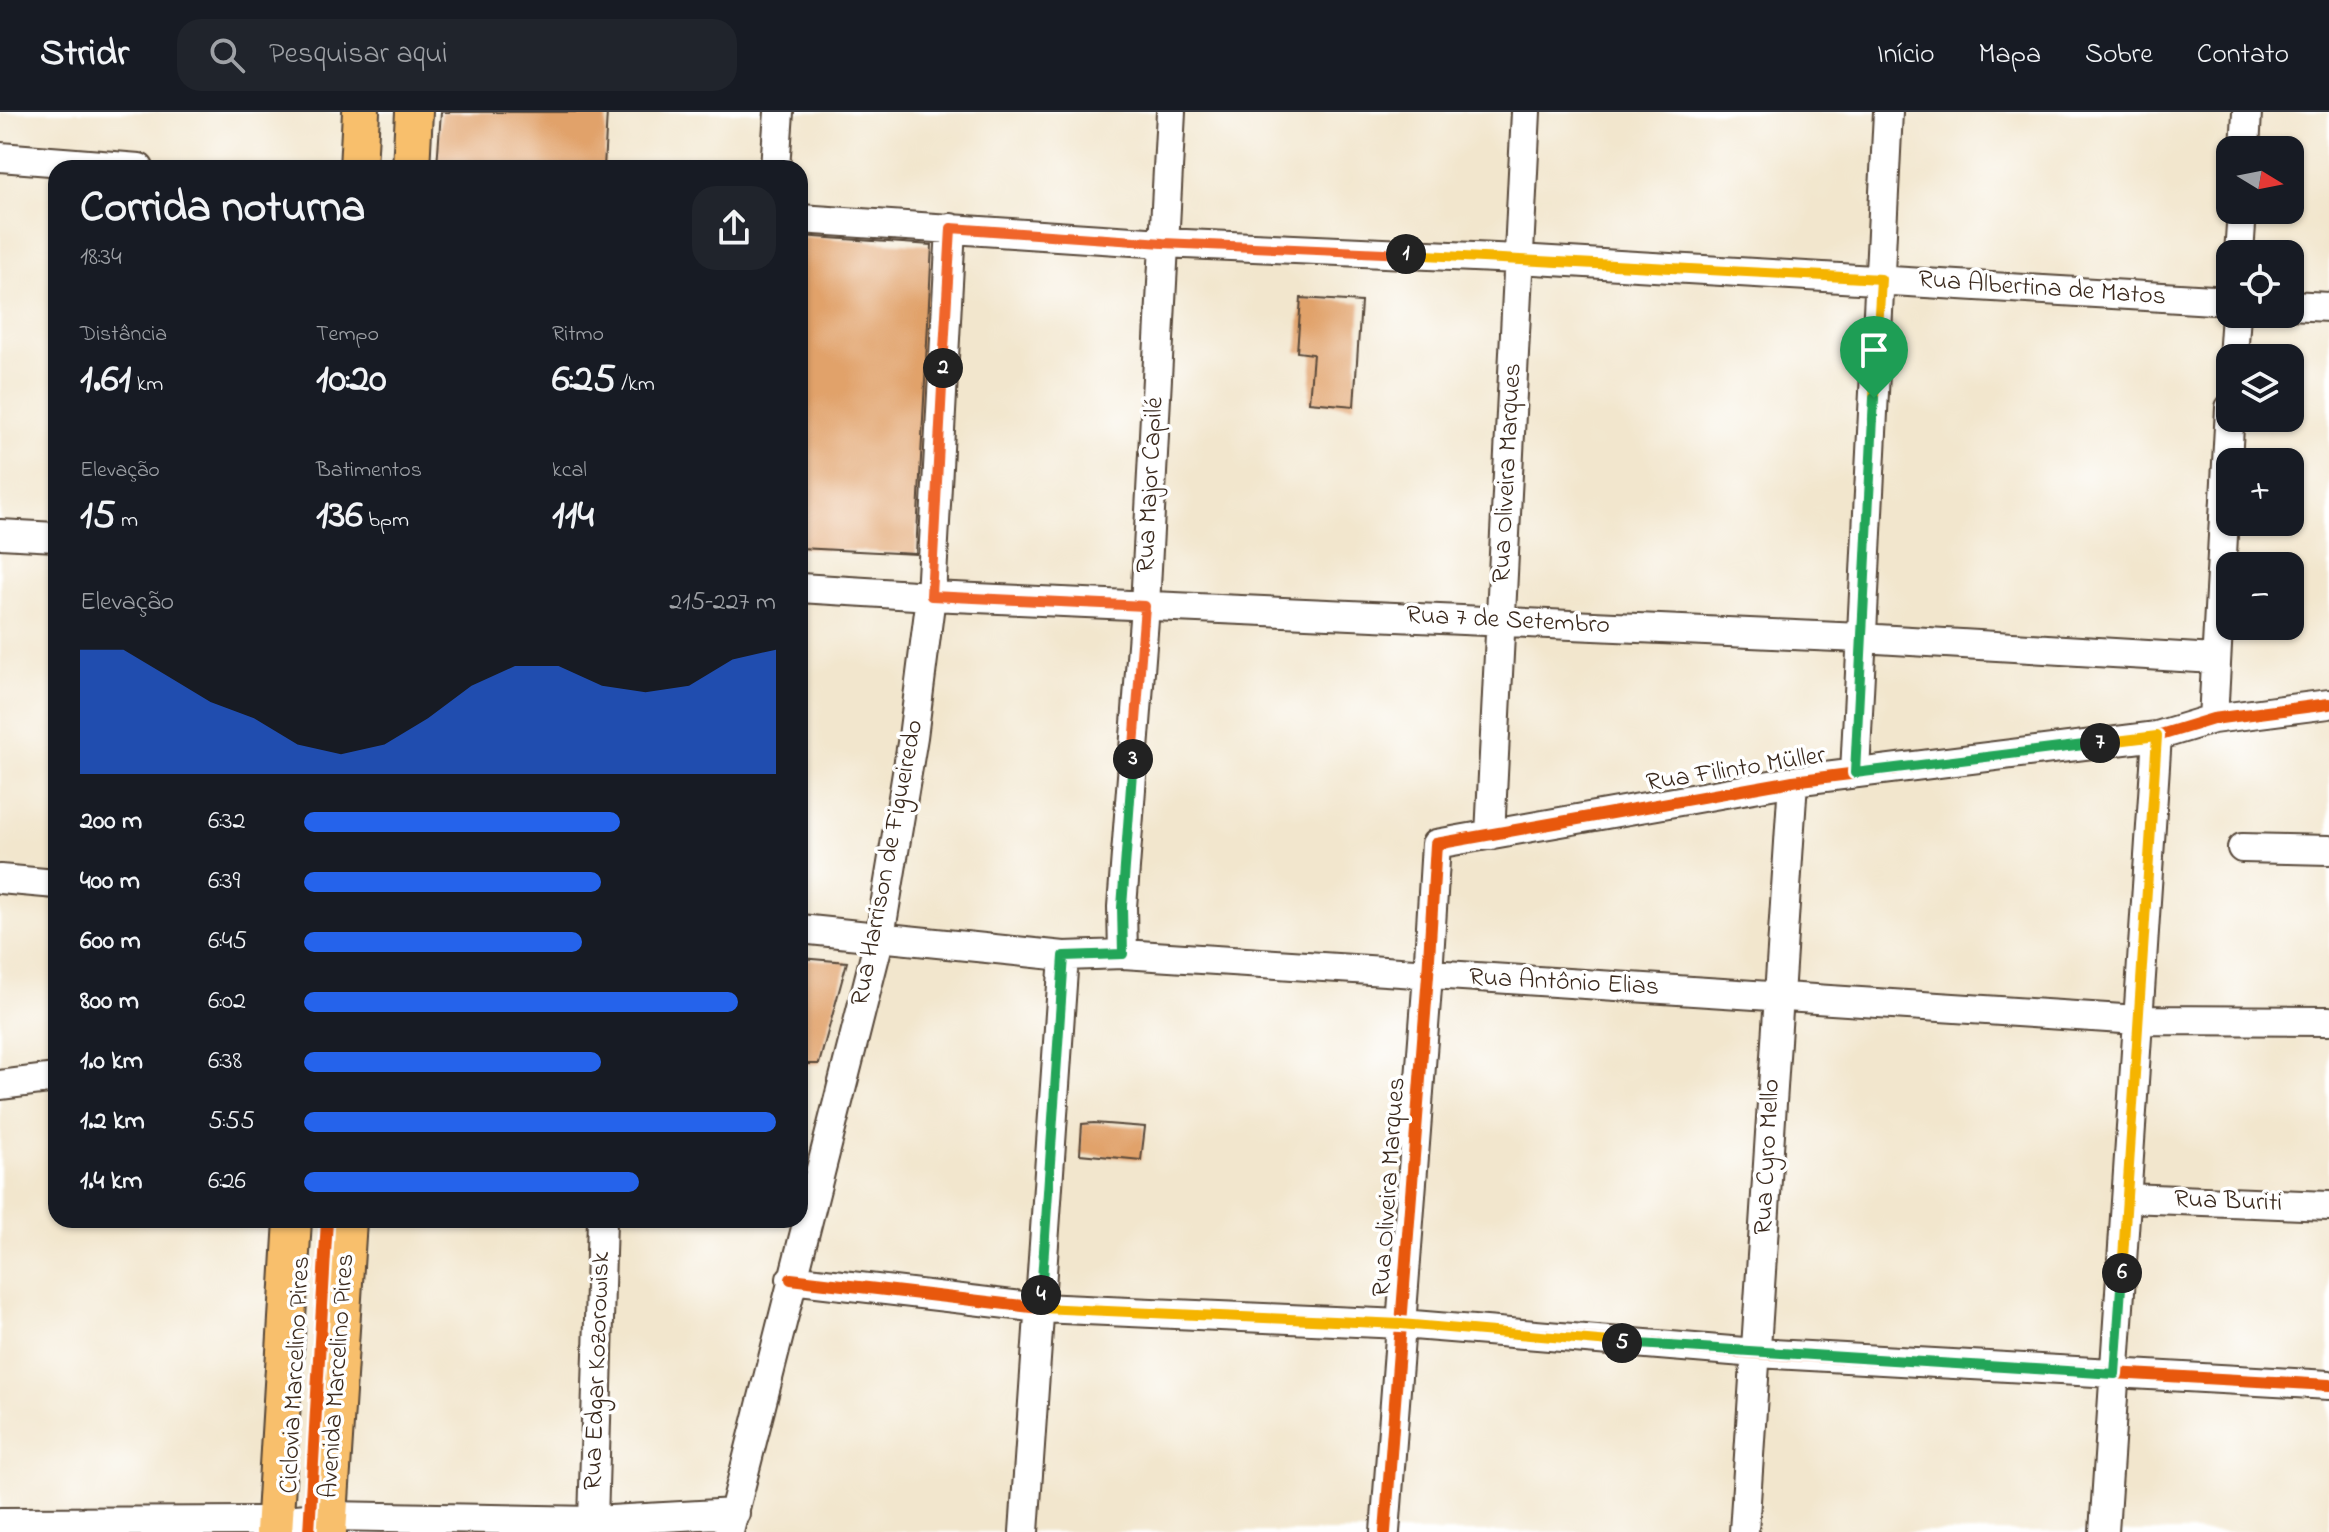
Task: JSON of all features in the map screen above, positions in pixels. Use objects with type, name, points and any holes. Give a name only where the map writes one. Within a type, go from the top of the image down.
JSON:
[{"type":"main road","points":[[358,160],[361,112]]},
{"type":"main road","points":[[411,160],[414,112]]},
{"type":"main road","name":"Avenida Marcelino Pires","points":[[274,1526],[293,1228]]},
{"type":"main road","name":"Avenida Marcelino Pires","points":[[329,1524],[348,1228]]},
{"type":"street","points":[[776,160],[779,112]]},
{"type":"street","name":"Rua Major Capilé","points":[[1123,954],[1122,907],[1145,606],[1171,112]]},
{"type":"street","name":"Rua Oliveira Marques","points":[[1490,835],[1526,112]]},
{"type":"street","points":[[1855,773],[1888,112]]},
{"type":"street","points":[[2246,136],[2247,112]]},
{"type":"street","points":[[0,157],[48,161]]},
{"type":"street","name":"Rua Albertina de Matos","points":[[808,219],[1163,243],[1518,259],[2216,300]]},
{"type":"street","name":"Rua Harrison de Figueiredo","points":[[808,1213],[880,936],[913,737],[931,596],[951,228]]},
{"type":"street","points":[[2304,306],[2329,307]]},
{"type":"street","points":[[2213,719],[2229,432]]},
{"type":"street","points":[[0,534],[48,537]]},
{"type":"street","name":"Rua 7 de Setembro","points":[[808,588],[1860,638],[2215,659]]},
{"type":"street","name":"Rua Filinto Müller","points":[[1436,844],[1793,781],[2157,736],[2213,719],[2329,704]]},
{"type":"street","points":[[2104,1532],[2157,736]]},
{"type":"street","name":"Rua Cyro Mello","points":[[1744,1532],[1793,781]]},
{"type":"street","name":"Rua Oliveira Marques","points":[[1385,1532],[1436,844]]},
{"type":"street","points":[[2242,848],[2329,850]]},
{"type":"street","points":[[0,879],[48,883]]},
{"type":"street","name":"Rua Antônio Elias","points":[[808,930],[1064,956],[1123,954],[2138,1020],[2329,1021]]},
{"type":"street","points":[[1024,1532],[1064,956]]},
{"type":"street","points":[[0,1085],[48,1079]]},
{"type":"street","name":"Rua Buriti","points":[[2128,1198],[2329,1206]]},
{"type":"street","name":"Rua Edgar Kozorowisk","points":[[593,1521],[602,1228]]},
{"type":"street","name":"Rua Harrison de Figueiredo","points":[[732,1522],[804,1228]]},
{"type":"street","points":[[791,1279],[1040,1308],[1401,1324],[1756,1353],[2329,1385]]},
{"type":"street","points":[[0,1522],[274,1526],[732,1522]]},
{"type":"building","points":[[441,112],[607,112],[604,160],[437,160]]},
{"type":"building","points":[[808,237],[932,245],[916,554],[808,548]]},
{"type":"building","points":[[1301,298],[1361,302],[1354,406],[1309,402],[1313,354],[1297,352]]},
{"type":"building","points":[[808,959],[847,962],[819,1064],[808,1064]]},
{"type":"building","points":[[1082,1124],[1145,1127],[1141,1160],[1080,1154]]},
{"type":"cycle path","points":[[1385,1532],[1436,844],[1793,781],[2157,736],[2213,719],[2329,704]]},
{"type":"cycle path","name":"Ciclovia Marcelino Pires","points":[[309,1532],[327,1228]]},
{"type":"cycle path","points":[[791,1279],[1040,1308],[1401,1324],[1756,1353],[2329,1385]]},
{"type":"route","points":[[951,228],[1163,243],[1881,279],[1874,398],[1855,773],[2157,736],[2115,1374],[1688,1349],[1401,1324],[1040,1308],[1064,956],[1123,954],[1122,907],[1145,606],[931,596],[951,228]]}]
